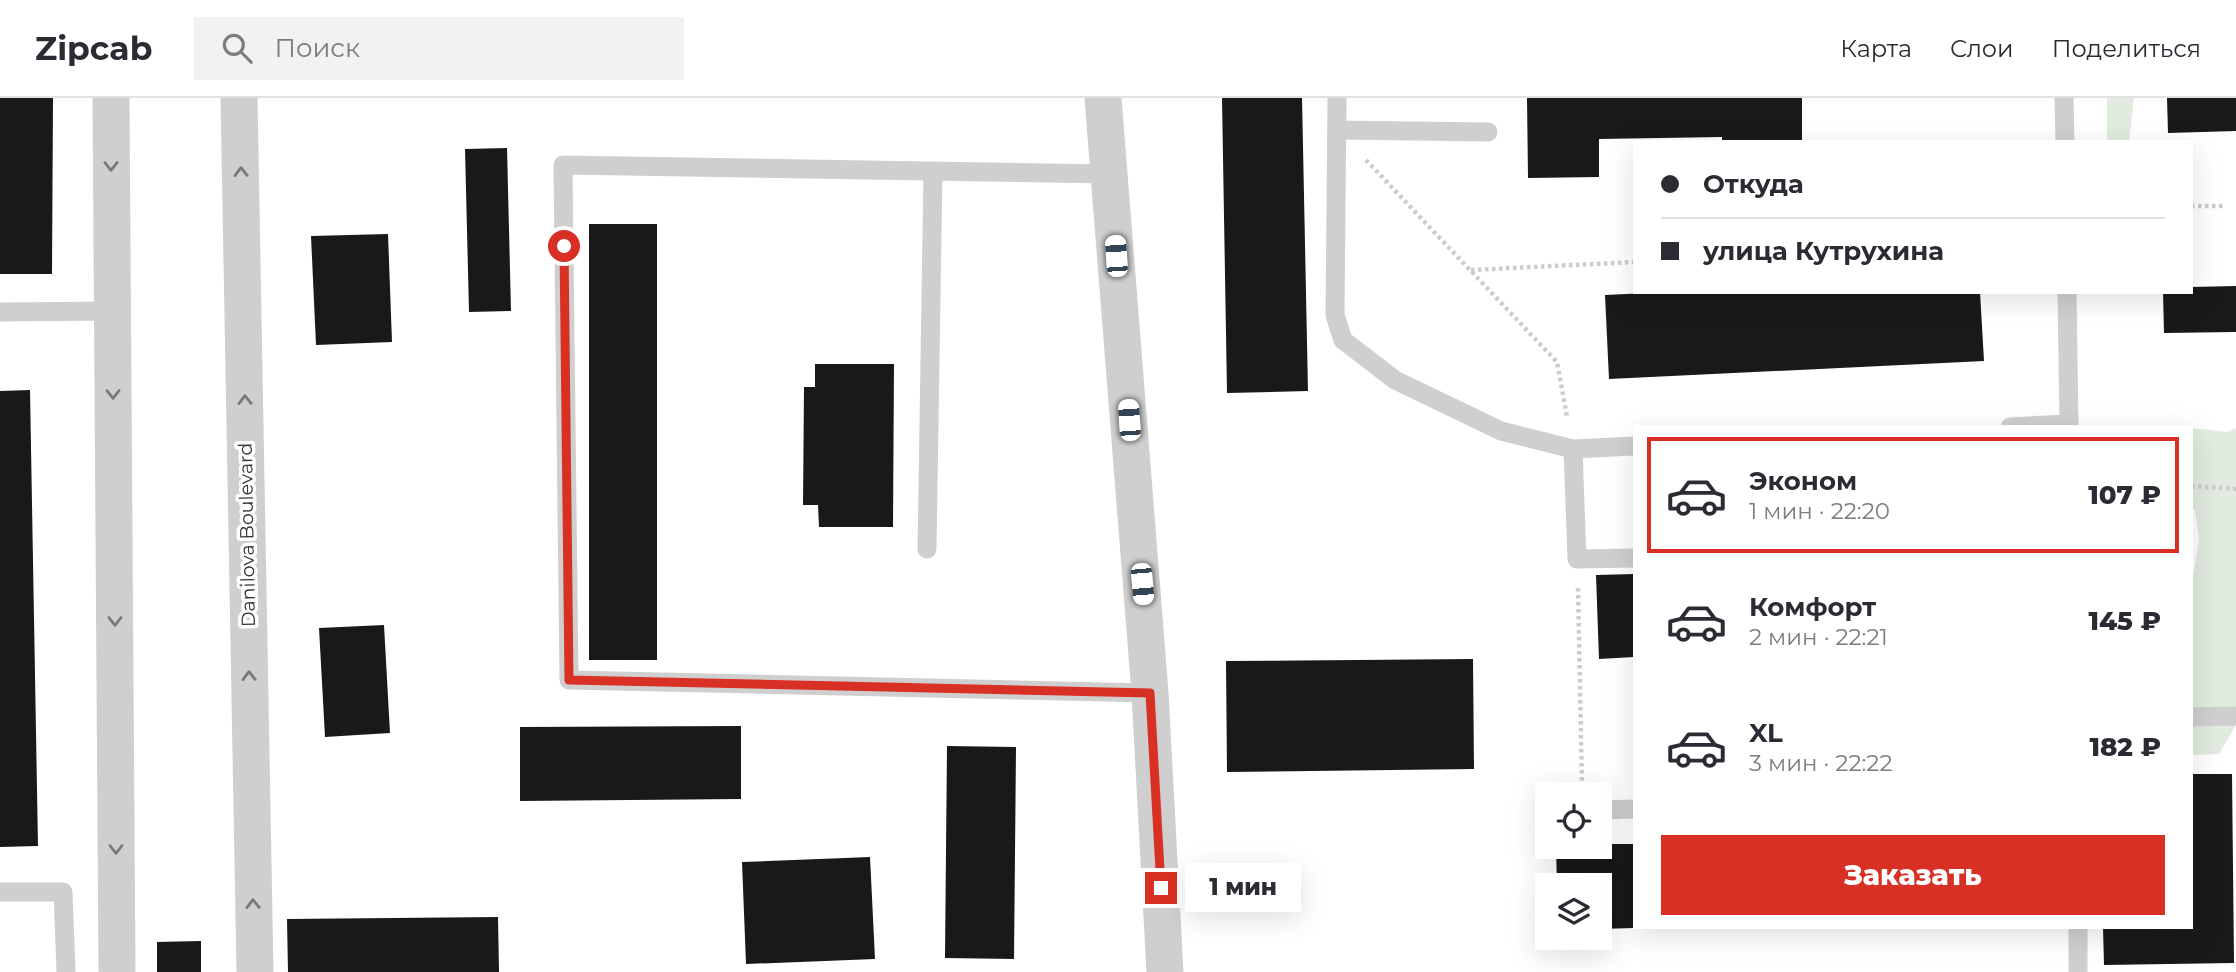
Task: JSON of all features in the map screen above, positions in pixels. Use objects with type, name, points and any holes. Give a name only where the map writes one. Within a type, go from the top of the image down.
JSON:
[{"type":"street","points":[[111,98],[117,972]]},
{"type":"street","name":"Danilova Boulevard","points":[[239,98],[255,972]]},
{"type":"street","points":[[1103,98],[1150,693],[1165,972]]},
{"type":"lane","points":[[1337,98],[1335,315],[1343,340],[1395,380],[1501,431],[1573,449],[1633,446]]},
{"type":"lane","points":[[2064,98],[2065,140]]},
{"type":"lane","points":[[1337,130],[1488,132]]},
{"type":"lane","points":[[1110,174],[563,165],[569,680],[1150,693]]},
{"type":"lane","points":[[927,549],[933,171]]},
{"type":"lane","points":[[2067,294],[2069,425]]},
{"type":"lane","points":[[0,312],[112,311]]},
{"type":"lane","points":[[1573,449],[1577,559],[1633,558]]},
{"type":"lane","points":[[2193,716],[2236,716]]},
{"type":"lane","points":[[1612,810],[1633,809]]},
{"type":"lane","points":[[0,892],[63,892],[66,972]]},
{"type":"lane","points":[[2078,929],[2078,972]]},
{"type":"path","points":[[1337,130],[1558,362],[1573,449]]},
{"type":"path","points":[[2193,206],[2223,206]]},
{"type":"path","points":[[1471,270],[1633,262]]},
{"type":"path","points":[[2193,486],[2236,489]]},
{"type":"path","points":[[1577,559],[1583,782]]},
{"type":"shaded area","points":[[2107,98],[2134,98],[2129,140],[2107,140]]},
{"type":"shaded area","points":[[2193,428],[2227,432],[2236,428],[2236,725],[2219,754],[2193,755],[2193,578],[2199,539],[2195,510]]},
{"type":"building","points":[[0,98],[53,98],[52,274],[0,274]]},
{"type":"building","points":[[1222,98],[1302,98],[1308,391],[1227,393]]},
{"type":"building","points":[[1527,98],[1802,98],[1802,140],[1722,140],[1722,137],[1599,139],[1599,177],[1528,178]]},
{"type":"building","points":[[2167,98],[2236,98],[2236,131],[2168,133]]},
{"type":"building","points":[[507,148],[511,311],[469,312],[465,149]]},
{"type":"building","points":[[589,224],[657,224],[657,660],[589,660]]},
{"type":"building","points":[[388,234],[392,342],[316,345],[311,236]]},
{"type":"building","points":[[2236,286],[2236,332],[2164,333],[2163,294],[2193,294],[2193,287]]},
{"type":"building","points":[[1980,294],[1984,361],[1609,379],[1605,295]]},
{"type":"building","points":[[815,364],[894,364],[893,527],[819,527],[818,505],[803,505],[804,387],[815,387]]},
{"type":"building","points":[[30,390],[38,846],[0,847],[0,391]]},
{"type":"building","points":[[1633,574],[1633,657],[1599,659],[1596,575]]},
{"type":"building","points":[[384,625],[390,733],[325,737],[319,628]]},
{"type":"building","points":[[1473,659],[1474,769],[1227,772],[1226,661]]},
{"type":"building","points":[[741,726],[741,799],[520,801],[520,727]]},
{"type":"building","points":[[947,746],[1016,747],[1014,959],[945,958]]},
{"type":"building","points":[[2193,774],[2232,774],[2234,963],[2104,965],[2103,929],[2193,929]]},
{"type":"building","points":[[1612,844],[1633,844],[1633,928],[1612,929],[1612,873],[1557,873],[1556,859],[1612,859]]},
{"type":"building","points":[[870,857],[875,959],[746,964],[742,862]]},
{"type":"building","points":[[498,917],[499,972],[288,972],[287,919]]},
{"type":"building","points":[[201,941],[201,972],[157,972],[157,942]]},
{"type":"route","points":[[564,246],[569,680],[1150,693],[1161,888]]}]
